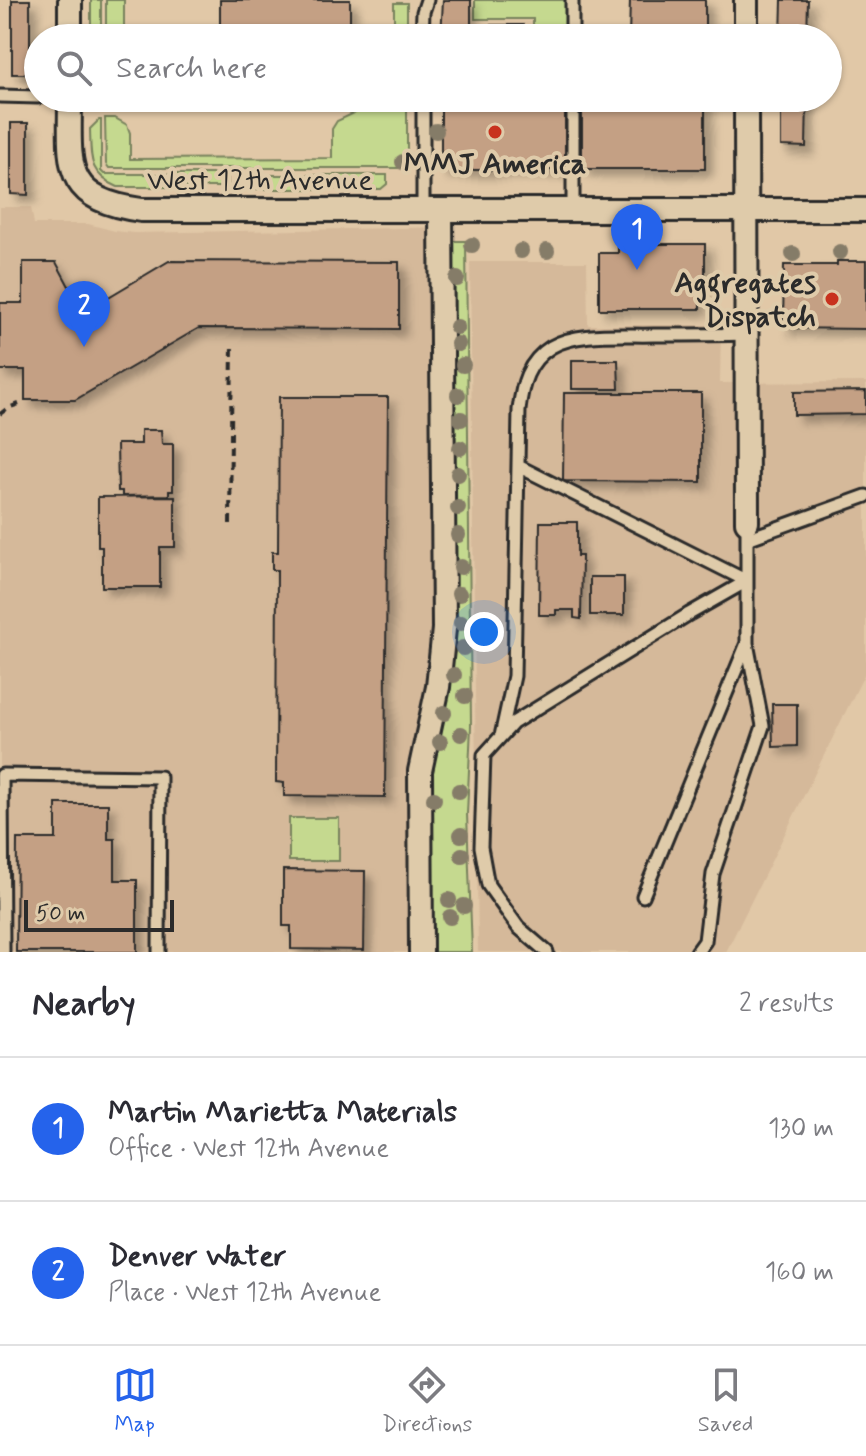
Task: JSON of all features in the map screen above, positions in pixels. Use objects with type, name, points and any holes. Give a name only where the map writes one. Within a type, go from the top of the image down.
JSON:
[{"type":"street","points":[[70,0],[70,24]]},
{"type":"street","points":[[746,0],[746,24]]},
{"type":"street","name":"West 12th Avenue","points":[[70,112],[70,156],[76,178],[89,194],[108,203],[141,210],[866,210]]},
{"type":"street","points":[[746,112],[747,531]]},
{"type":"street","points":[[421,952],[420,771],[438,687],[444,629],[432,210]]},
{"type":"lane","points":[[423,24],[427,0]]},
{"type":"lane","points":[[572,0],[572,24]]},
{"type":"lane","points":[[0,96],[24,97]]},
{"type":"lane","points":[[424,112],[432,210]]},
{"type":"lane","points":[[573,112],[573,210]]},
{"type":"lane","points":[[501,736],[514,676],[519,410],[522,386],[532,365],[551,347],[575,339],[746,334]]},
{"type":"lane","points":[[518,466],[747,581]]},
{"type":"lane","points":[[697,952],[705,941],[713,874],[763,726],[747,643],[747,531],[866,496]]},
{"type":"lane","points":[[547,952],[518,927],[488,885],[481,847],[484,755],[513,723],[747,581]]},
{"type":"lane","points":[[643,896],[747,643]]},
{"type":"lane","points":[[3,952],[2,775],[160,777],[159,952]]},
{"type":"path","points":[[230,524],[232,342]]},
{"type":"path","points":[[0,414],[19,404]]},
{"type":"shaded area","points":[[0,207],[31,207],[34,224],[88,224],[134,233],[453,227],[454,241],[466,241],[471,726],[467,814],[472,952],[0,952]]},
{"type":"shaded area","points":[[470,262],[587,262],[588,325],[721,325],[720,383],[866,382],[866,671],[726,952],[478,952]]},
{"type":"green space","points":[[91,0],[101,0],[101,24],[91,24]]},
{"type":"green space","points":[[106,0],[124,0],[124,24],[106,24]]},
{"type":"green space","points":[[475,0],[565,0],[565,24],[533,24],[533,19],[475,19]]},
{"type":"green space","points":[[394,3],[407,3],[407,24],[394,24]]},
{"type":"green space","points":[[357,112],[407,112],[407,168],[109,168],[106,164],[105,118],[115,118],[127,125],[130,159],[332,158],[332,129],[337,121]]},
{"type":"green space","points":[[99,120],[101,171],[104,174],[228,174],[228,187],[118,187],[108,182],[96,171],[91,157],[90,129]]},
{"type":"green space","points":[[256,175],[387,175],[387,184],[381,189],[256,189]]},
{"type":"green space","points":[[453,241],[466,241],[471,726],[467,814],[472,952],[433,952],[433,755],[456,645]]},
{"type":"green space","points":[[289,818],[339,818],[339,861],[289,861]]},
{"type":"building","points":[[12,0],[30,0],[30,24],[24,24],[24,74],[12,74]]},
{"type":"building","points":[[220,0],[350,0],[350,24],[220,24]]},
{"type":"building","points":[[443,0],[471,0],[471,24],[442,24]]},
{"type":"building","points":[[630,0],[705,0],[705,24],[629,24]]},
{"type":"building","points":[[782,0],[808,0],[807,24],[781,24]]},
{"type":"building","points":[[441,112],[565,112],[565,170],[441,170]]},
{"type":"building","points":[[582,112],[705,112],[705,169],[582,169]]},
{"type":"building","points":[[781,112],[807,112],[806,147],[781,146]]},
{"type":"building","points":[[11,123],[28,123],[28,195],[11,194]]},
{"type":"building","points":[[618,244],[705,244],[705,286],[700,286],[700,309],[599,309],[599,253],[618,253]]},
{"type":"building","points":[[169,261],[399,262],[399,329],[199,328],[75,400],[25,400],[25,370],[0,370],[0,303],[23,303],[23,262],[56,262],[79,305],[95,305]]},
{"type":"building","points":[[837,261],[866,261],[866,329],[783,328],[784,265],[837,265]]},
{"type":"building","points":[[572,360],[618,360],[619,389],[572,389]]},
{"type":"building","points":[[866,391],[866,414],[794,415],[794,392]]},
{"type":"building","points":[[564,393],[701,393],[701,482],[563,481]]},
{"type":"building","points":[[279,397],[388,397],[385,797],[284,796],[284,783],[276,782],[277,570],[272,570],[272,552],[278,552]]},
{"type":"building","points":[[141,430],[161,430],[162,444],[173,444],[173,491],[169,491],[169,495],[122,496],[122,491],[118,491],[117,444],[141,444]]},
{"type":"building","points":[[175,496],[175,547],[160,547],[160,587],[102,587],[98,497]]},
{"type":"building","points":[[540,522],[577,522],[577,556],[582,556],[581,619],[574,618],[574,610],[556,610],[556,615],[539,615]]},
{"type":"building","points":[[590,577],[624,577],[624,615],[590,615]]},
{"type":"building","points":[[772,704],[797,704],[797,746],[773,747]]},
{"type":"building","points":[[56,804],[108,804],[108,839],[115,839],[115,880],[137,880],[137,952],[16,952],[17,839],[56,839]]},
{"type":"building","points":[[283,870],[365,871],[364,950],[291,949],[291,926],[283,926]]},
{"type":"place","name":"MMJ America","points":[[495,132]]},
{"type":"place","name":"Martin Marietta Materials","points":[[637,270]]},
{"type":"place","name":"Aggregates Dispatch","points":[[832,299]]},
{"type":"place","name":"Denver Water","points":[[84,347]]}]
